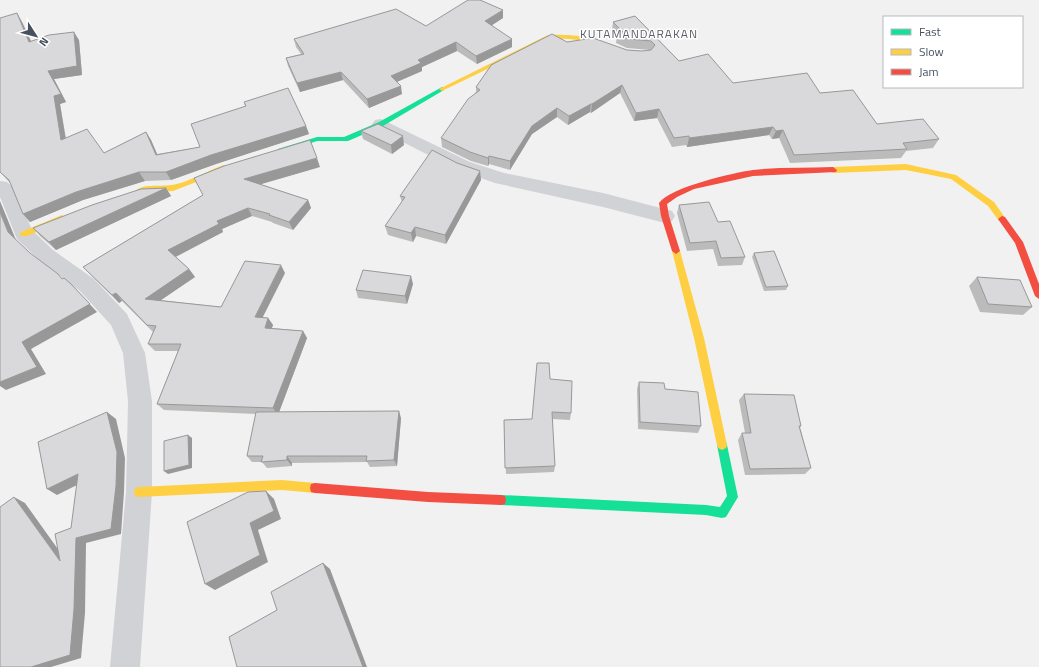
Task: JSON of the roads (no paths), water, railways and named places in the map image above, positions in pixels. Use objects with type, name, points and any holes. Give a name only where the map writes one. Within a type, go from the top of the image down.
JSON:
[{"type":"street","points":[[273,153],[317,139],[345,139],[381,124],[433,93],[548,37],[562,36],[589,40],[601,43],[622,54]]},
{"type":"street","points":[[381,124],[464,166],[502,179],[603,200],[665,216]]},
{"type":"street","points":[[132,194],[145,189],[173,188],[230,167]]},
{"type":"street","points":[[139,492],[282,485],[428,497],[706,510],[722,513],[733,497],[699,338],[674,242],[665,216],[663,203],[674,195],[692,187],[753,174],[906,167],[953,177],[991,204],[1019,242],[1039,296]]},
{"type":"street","points":[[0,187],[8,194],[24,234],[46,255],[87,285],[119,320],[134,353],[140,401],[139,492],[125,667]]},
{"type":"street","points":[[24,234],[68,216]]},
{"type":"district","name":"KUTAMANDARAKAN","points":[[639,34]]}]
